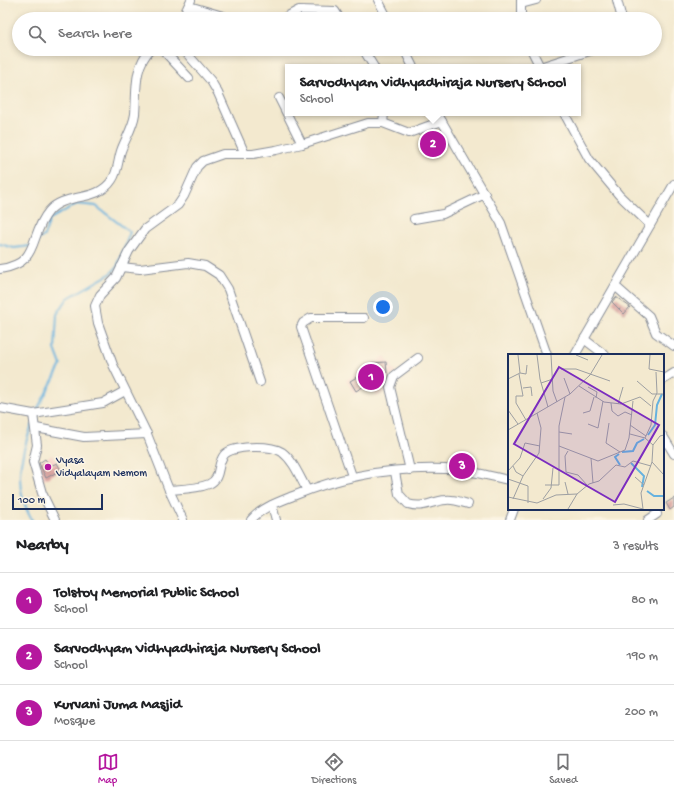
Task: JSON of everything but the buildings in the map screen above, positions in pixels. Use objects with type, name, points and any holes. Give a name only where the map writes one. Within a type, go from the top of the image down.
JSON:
[{"type":"street","points":[[381,0],[385,12]]},
{"type":"street","points":[[521,2],[536,0]]},
{"type":"street","points":[[617,0],[620,12]]},
{"type":"street","points":[[186,12],[190,3],[214,12]]},
{"type":"street","points":[[295,12],[299,10],[336,12]]},
{"type":"street","points":[[0,269],[13,267],[25,261],[49,210],[60,203],[103,191],[113,179],[134,116],[137,76],[140,63],[146,56]]},
{"type":"street","points":[[169,56],[189,78]]},
{"type":"street","points":[[189,56],[206,75],[218,93],[245,154]]},
{"type":"street","points":[[549,64],[574,56]]},
{"type":"street","points":[[279,98],[285,110]]},
{"type":"street","points":[[288,116],[302,144]]},
{"type":"street","points":[[383,123],[384,116]]},
{"type":"street","points":[[439,116],[502,223],[548,354]]},
{"type":"street","points":[[566,116],[589,159],[619,195],[650,225]]},
{"type":"street","points":[[183,520],[169,490],[148,434],[113,365],[98,323],[94,306],[100,295],[116,278],[129,251],[145,229],[178,205],[184,196],[197,168],[203,161],[223,154],[245,154],[302,144],[368,123],[383,123],[409,133],[442,121]]},
{"type":"street","points":[[576,354],[674,184]]},
{"type":"street","points":[[414,219],[443,214],[485,194]]},
{"type":"street","points":[[121,268],[140,269],[188,264],[205,266],[219,275],[228,289],[260,382]]},
{"type":"street","points":[[615,286],[649,316],[656,333],[674,346]]},
{"type":"street","points":[[352,476],[301,327],[303,323],[311,318],[364,318]]},
{"type":"street","points":[[584,339],[604,354]]},
{"type":"street","points":[[410,470],[390,386],[394,376],[418,358]]},
{"type":"street","points":[[664,379],[674,373]]},
{"type":"street","points":[[0,408],[33,414],[103,403],[125,391]]},
{"type":"street","points":[[33,414],[37,445],[33,462],[42,493],[55,520]]},
{"type":"street","points":[[36,428],[84,437],[148,434]]},
{"type":"street","points":[[671,443],[674,454]]},
{"type":"street","points":[[169,490],[209,484],[219,474],[222,457],[228,451],[236,448],[281,451],[290,460],[307,490]]},
{"type":"street","points":[[251,520],[255,515],[272,505],[307,490],[352,476],[410,470],[446,469],[508,480]]},
{"type":"street","points":[[395,472],[399,494],[408,504],[424,506],[444,500],[468,504]]},
{"type":"street","points":[[272,505],[276,520]]},
{"type":"street","points":[[510,520],[514,510]]},
{"type":"street","points":[[648,520],[657,514]]},
{"type":"shaded area","points":[[434,138],[440,149],[428,154],[425,149],[430,147],[427,141]]},
{"type":"shaded area","points":[[385,356],[396,373],[384,381],[389,389],[377,397],[370,385],[354,394],[346,380]]},
{"type":"shaded area","name":"Vyasa Vidyalayam Nemom","points":[[52,455],[61,470],[43,481],[35,465]]},
{"type":"waterway","points":[[37,241],[44,236],[50,219],[77,204],[96,206],[130,232],[117,267],[110,274],[68,298],[57,314],[55,349],[61,365],[37,410]]},
{"type":"waterway","points":[[0,244],[14,248],[30,246]]},
{"type":"waterway","points":[[32,425],[27,437],[21,461],[20,473],[22,496],[32,520]]},
{"type":"place","name":"Sarvodhyam Vidhyadhiraja Nursery School","points":[[433,144]]},
{"type":"place","name":"Tolstoy Memorial Public School","points":[[371,377]]},
{"type":"place","name":"Kurvani Juma Masjid","points":[[462,466]]},
{"type":"place","name":"Vyasa Vidyalayam Nemom","points":[[48,467]]}]
